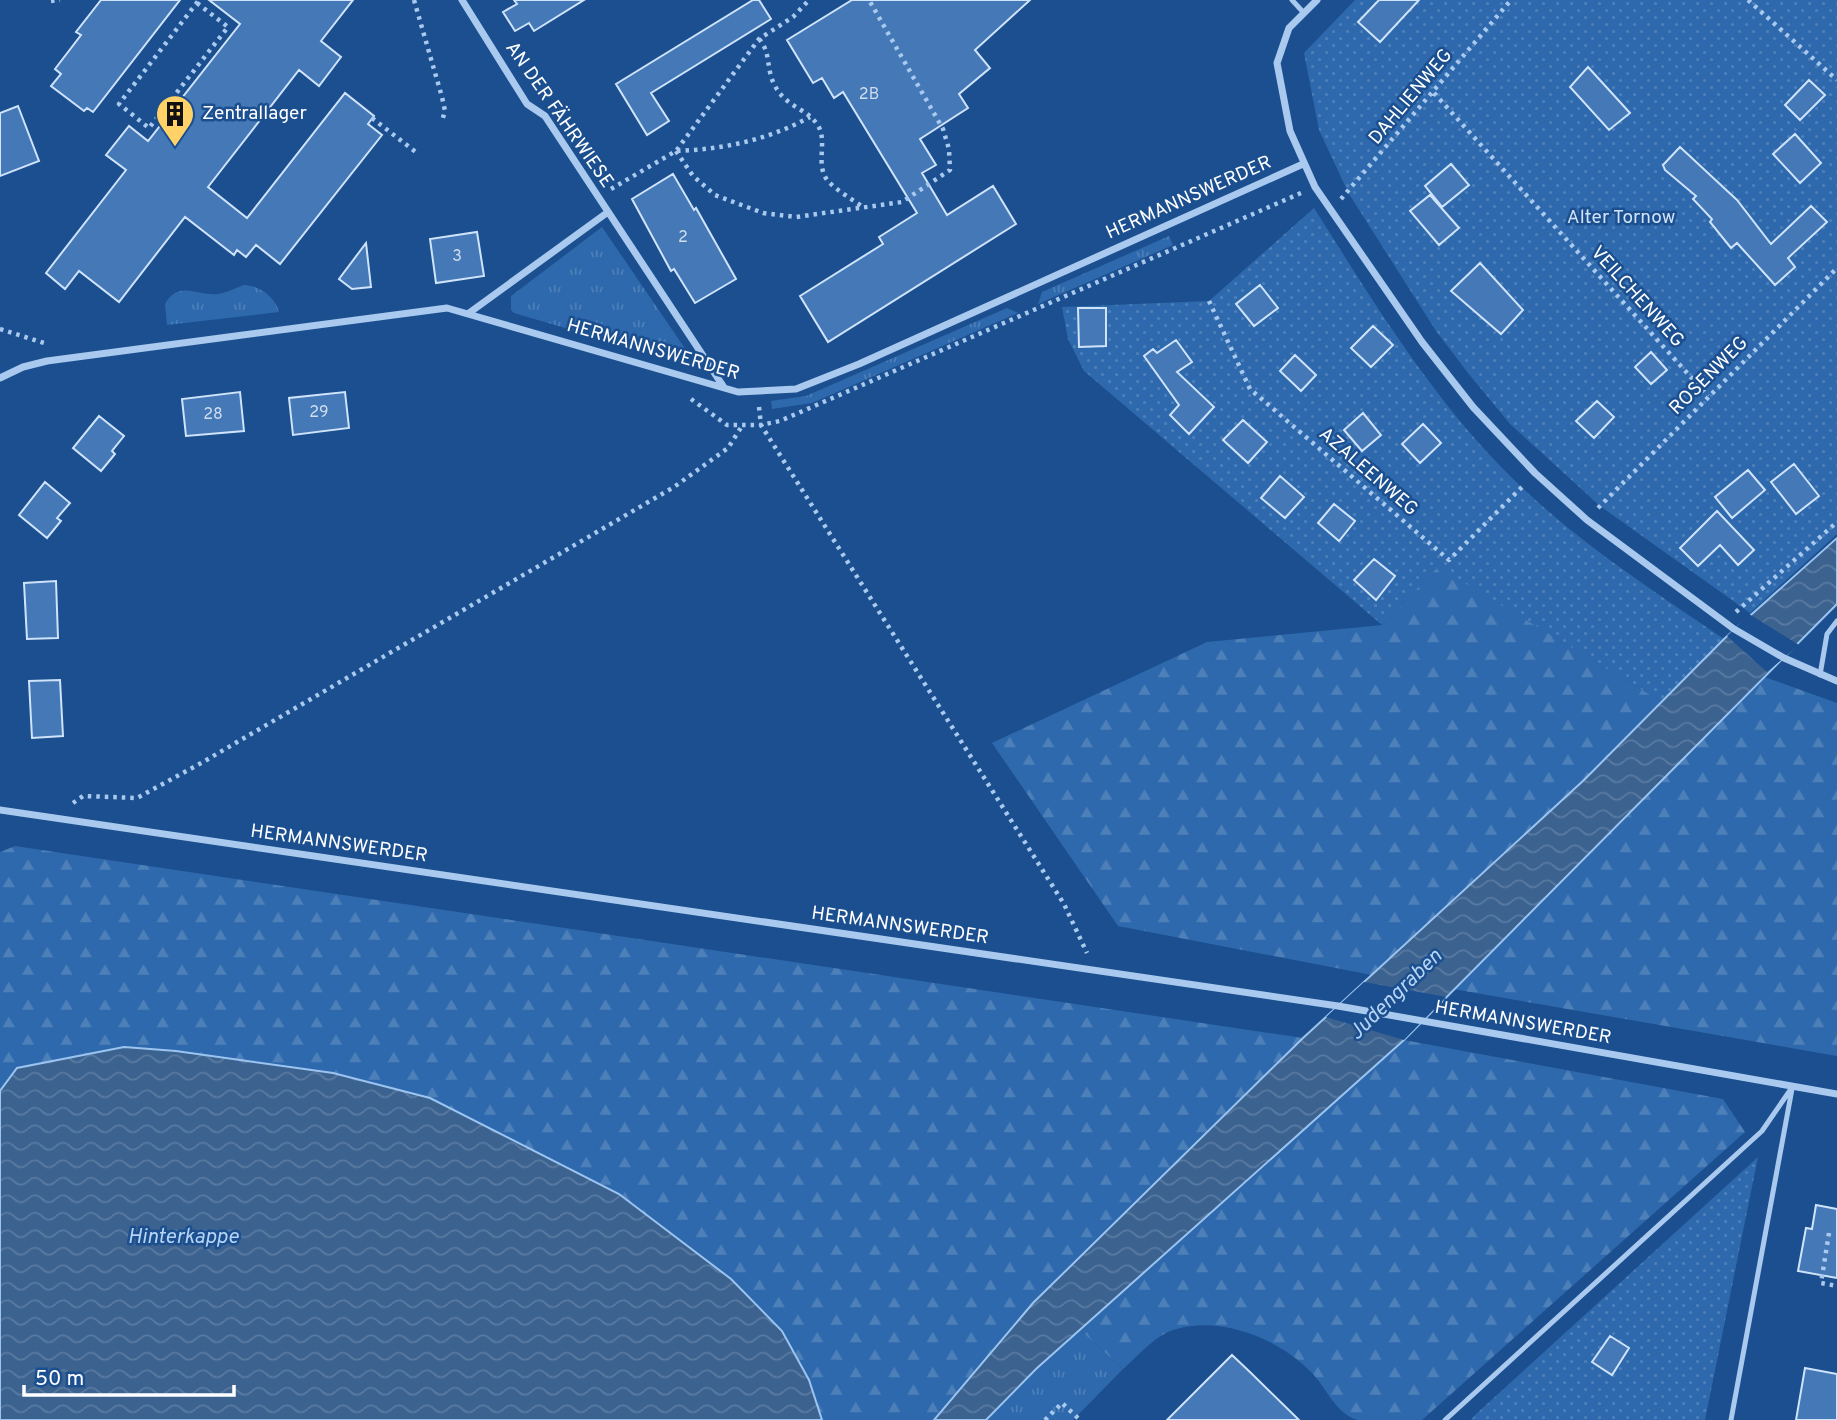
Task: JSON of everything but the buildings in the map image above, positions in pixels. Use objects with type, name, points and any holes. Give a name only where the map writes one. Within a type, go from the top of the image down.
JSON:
[{"type":"street","name":"AN DER FÄHRWIESE","points":[[462,0],[527,104],[545,116],[723,386]]},
{"type":"street","points":[[1317,0],[1289,28],[1277,63],[1290,131],[1303,164],[1329,208],[1439,364],[1472,407],[1535,473],[1587,520],[1734,629],[1784,658],[1837,681]]},
{"type":"street","name":"HERMANNSWERDER","points":[[0,378],[23,367],[47,361],[447,308],[738,392],[796,388],[859,364],[1303,164]]},
{"type":"street","name":"AN DER FÄHRWIESE","points":[[469,313],[608,212]]},
{"type":"street","name":"HERMANNSWERDER","points":[[0,810],[1338,1006],[1837,1094]]},
{"type":"lane","points":[[1292,0],[1304,13]]},
{"type":"lane","points":[[1820,675],[1827,634],[1837,621]]},
{"type":"lane","points":[[1445,1420],[1762,1131],[1793,1086]]},
{"type":"lane","points":[[1731,1420],[1793,1086]]},
{"type":"path","points":[[51,1],[60,0]]},
{"type":"path","points":[[414,0],[444,104],[442,121]]},
{"type":"path","points":[[677,152],[759,39],[793,17],[809,0]]},
{"type":"path","points":[[677,152],[693,176],[715,195],[763,213],[796,217],[902,202],[950,170],[950,149],[943,129],[869,0]]},
{"type":"path","name":"DAHLIENWEG","points":[[1329,208],[1349,194],[1511,0]]},
{"type":"path","points":[[1748,0],[1837,80]]},
{"type":"path","points":[[198,2],[228,27],[149,128],[118,104],[198,2]]},
{"type":"path","points":[[759,39],[768,49],[771,78],[780,94],[793,108],[811,117],[820,130],[823,141],[821,164],[824,173],[829,181],[864,208]]},
{"type":"path","name":"VEILCHENWEG","points":[[1434,93],[1708,396]]},
{"type":"path","points":[[598,196],[677,152],[746,142],[778,133],[811,117]]},
{"type":"path","points":[[372,118],[417,153]]},
{"type":"path","name":"ROSENWEG","points":[[1602,504],[1837,268]]},
{"type":"path","name":"AZALEENWEG","points":[[1209,301],[1250,389],[1449,560],[1535,473]]},
{"type":"path","points":[[758,392],[761,425],[1064,904],[1083,947],[1100,971]]},
{"type":"path","points":[[51,818],[83,796],[137,798],[203,762],[674,487],[728,448],[742,426]]},
{"type":"path","points":[[1749,597],[1837,523]]},
{"type":"path","points":[[1829,1233],[1821,1283],[1837,1286]]},
{"type":"path","points":[[1045,1420],[1062,1403],[1080,1420]]},
{"type":"green space","name":"Alter Tornow","points":[[1355,0],[1837,0],[1837,534],[1750,613],[1600,506],[1510,424],[1436,331],[1349,194],[1319,130],[1304,53]]},
{"type":"green space","points":[[1314,208],[1378,309],[1424,375],[1501,467],[1552,515],[1580,537],[1724,639],[1662,702],[1438,567],[1382,625],[1084,371],[1068,339],[1062,307],[1209,301]]},
{"type":"green space","points":[[602,227],[684,347],[685,354],[681,362],[511,310],[511,296]]},
{"type":"green space","points":[[1169,236],[1173,245],[1038,304],[1042,292]]},
{"type":"green space","points":[[244,285],[266,293],[279,312],[167,325],[165,304],[176,293],[188,291],[217,294]]},
{"type":"green space","points":[[1007,308],[1018,313],[812,403],[772,409],[771,401],[806,396]]},
{"type":"green space","points":[[1438,566],[1662,702],[1584,780],[1372,975],[1118,926],[992,743],[1207,642],[1382,625]]},
{"type":"green space","points":[[1762,676],[1837,703],[1837,1056],[1453,989]]},
{"type":"green space","points":[[15,846],[1303,1038],[1033,1303],[934,1420],[822,1420],[782,1331],[731,1279],[619,1194],[430,1098],[333,1073],[176,1051],[124,1047],[17,1068],[0,1091],[0,852]]},
{"type":"green space","points":[[1404,1040],[1723,1099],[1745,1132],[1422,1420],[1358,1420],[1350,1417],[1296,1359],[1263,1339],[1225,1327],[1205,1325],[1168,1332],[1150,1344],[1123,1369],[1080,1330]]},
{"type":"green space","points":[[1758,1157],[1705,1420],[1471,1420],[1475,1415]]},
{"type":"green space","points":[[1080,1330],[1123,1369],[1073,1420],[986,1420],[1036,1369]]},
{"type":"water","name":"Judengraben","points":[[1837,538],[1837,604],[1404,1040],[1036,1369],[986,1420],[934,1420],[1033,1303],[1303,1038],[1584,780],[1724,639]]},
{"type":"water","name":"Hinterkappe","points":[[124,1047],[176,1051],[333,1073],[430,1098],[619,1194],[731,1279],[782,1331],[809,1380],[822,1420],[0,1420],[0,1091],[17,1068]]},
{"type":"pier","points":[[1749,614],[1799,645],[1767,672],[1727,636]]},
{"type":"pier","points":[[1364,982],[1446,997],[1404,1040],[1326,1017]]},
{"type":"place","name":"Zentrallager","points":[[175,148]]}]
